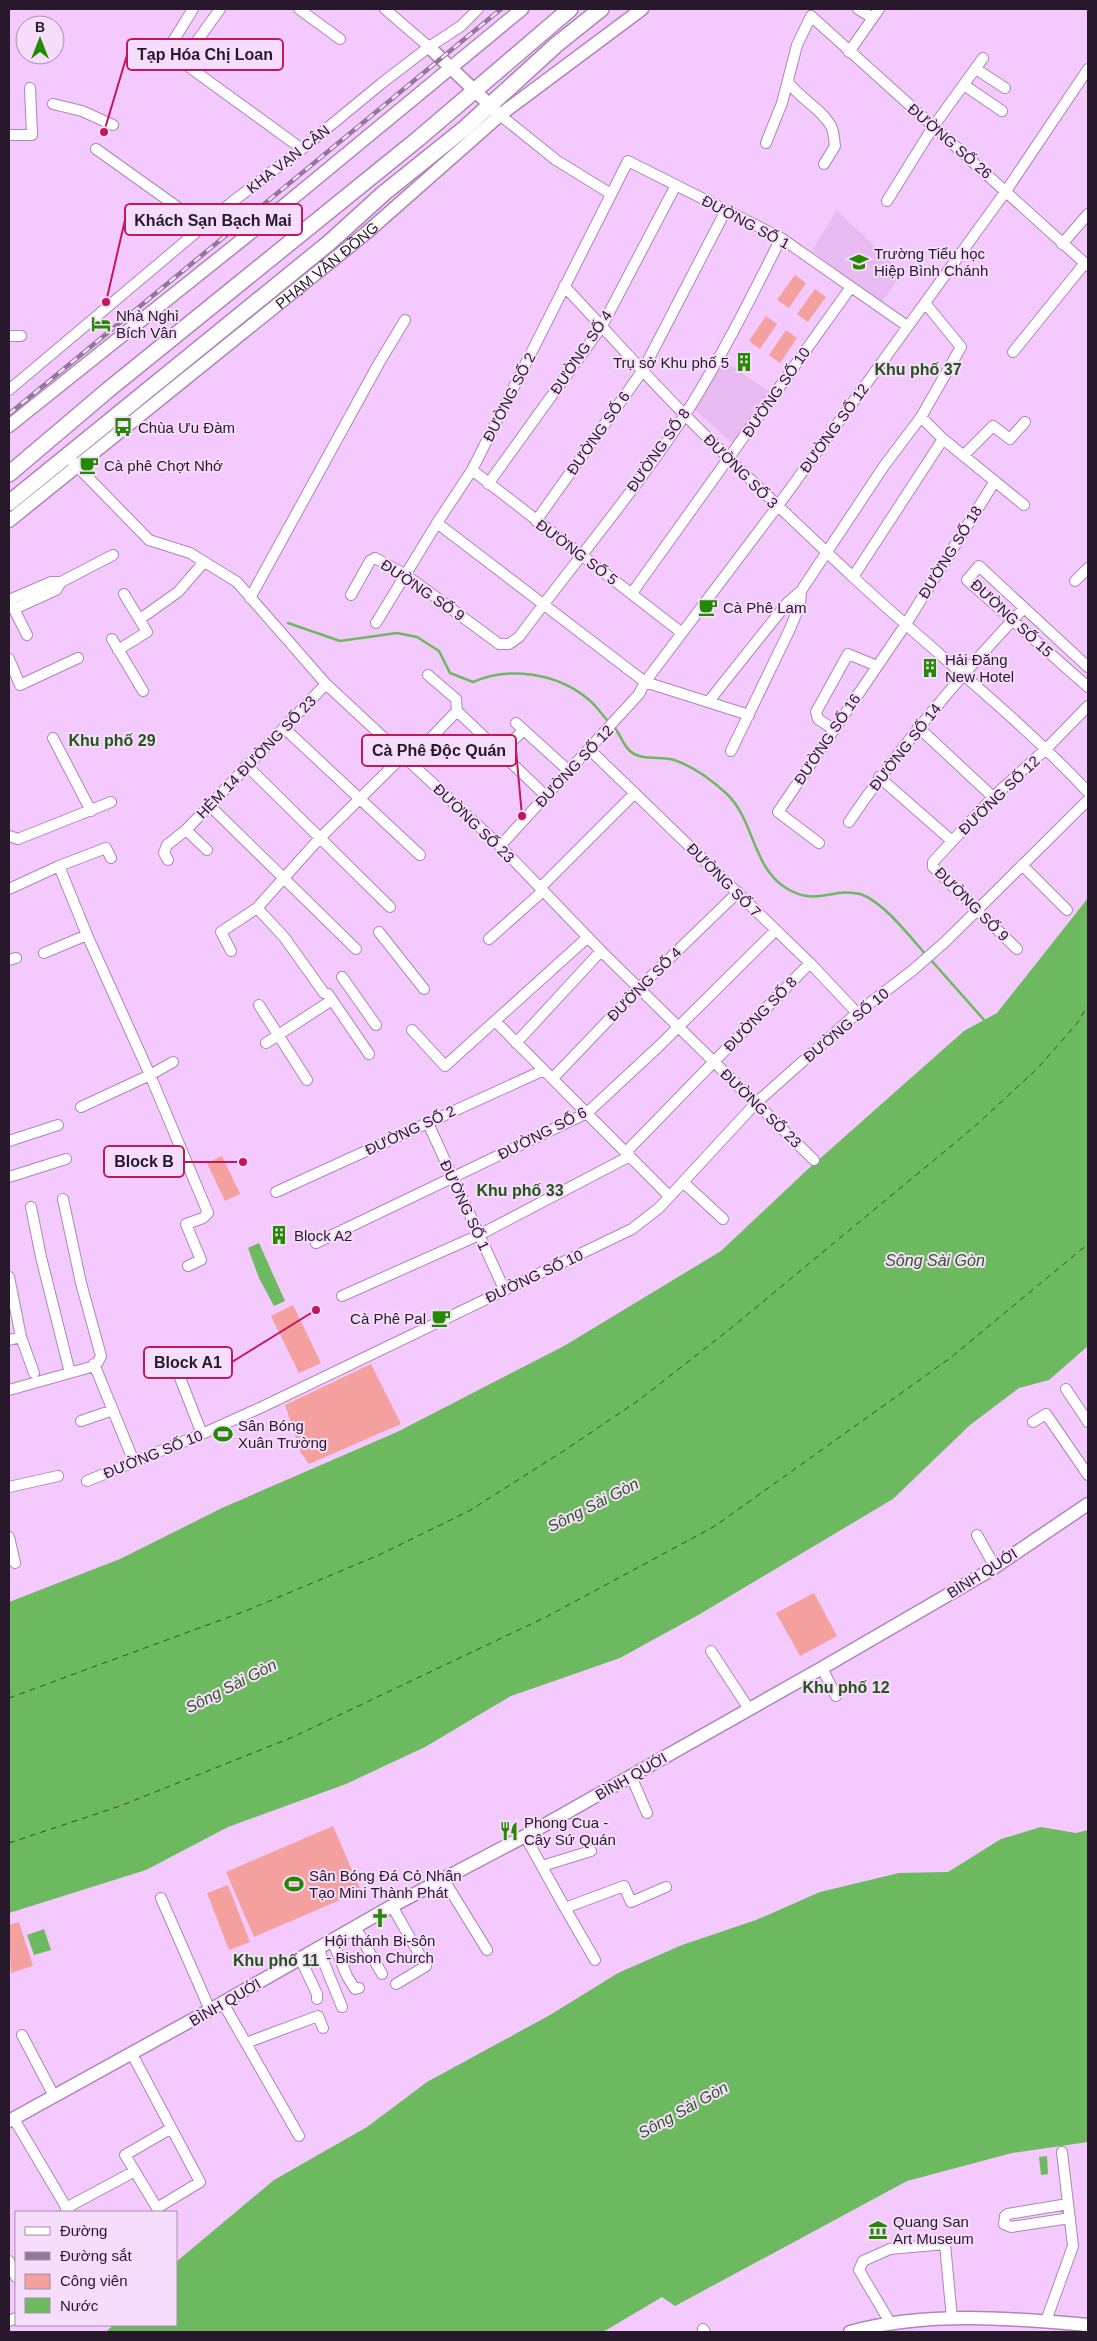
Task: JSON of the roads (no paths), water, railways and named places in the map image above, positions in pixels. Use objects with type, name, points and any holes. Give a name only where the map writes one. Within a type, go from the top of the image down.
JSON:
[{"type":"highway","points":[[9,474],[570,9]]},
{"type":"highway","name":"PHẠM VĂN ĐỒNG","points":[[9,502],[73,462],[330,242],[495,110],[601,9]]},
{"type":"main road","points":[[9,426],[253,231],[522,9]]},
{"type":"main road","name":"PHẠM VĂN ĐỒNG","points":[[495,110],[642,9]]},
{"type":"main road","points":[[429,47],[495,110]]},
{"type":"main road","name":"PHẠM VĂN ĐỒNG","points":[[9,521],[73,462]]},
{"type":"main road","name":"BÌNH QUỚI","points":[[11,2120],[223,2003],[392,1906],[525,1836],[749,1710],[995,1567],[1087,1508]]},
{"type":"main road","points":[[850,2332],[870,2330],[891,2324],[952,2318],[1046,2321],[1088,2325]]},
{"type":"street","points":[[193,9],[167,51],[302,149]]},
{"type":"street","points":[[182,62],[220,9]]},
{"type":"street","points":[[299,9],[340,39]]},
{"type":"street","points":[[385,9],[429,47]]},
{"type":"street","name":"KHA VẠN CÂN","points":[[9,390],[204,226],[429,47],[461,26],[478,9]]},
{"type":"street","points":[[858,9],[873,18]]},
{"type":"street","points":[[849,52],[880,9]]},
{"type":"street","name":"ĐƯỜNG SỐ 26","points":[[788,82],[798,45],[811,16],[932,127],[1006,191],[1062,244],[1087,264]]},
{"type":"street","points":[[887,202],[932,127],[983,58]]},
{"type":"street","points":[[976,69],[1005,88]]},
{"type":"street","name":"ĐƯỜNG SỐ 12","points":[[500,846],[640,694],[645,682],[777,507],[1006,191],[1088,69]]},
{"type":"street","points":[[766,143],[788,82]]},
{"type":"street","points":[[788,82],[795,92],[814,107],[831,126],[835,146],[824,164]]},
{"type":"street","points":[[964,85],[1002,111]]},
{"type":"street","points":[[9,135],[30,136],[32,134],[30,88]]},
{"type":"street","points":[[53,104],[82,110],[113,125]]},
{"type":"street","points":[[495,110],[556,160],[611,194]]},
{"type":"street","points":[[96,149],[204,226]]},
{"type":"street","name":"ĐƯỜNG SỐ 2","points":[[376,623],[436,522],[472,470],[628,161]]},
{"type":"street","name":"ĐƯỜNG SỐ 1","points":[[628,161],[781,238],[907,326]]},
{"type":"street","name":"ĐƯỜNG SỐ 4","points":[[488,484],[602,326],[676,185]]},
{"type":"street","name":"ĐƯỜNG SỐ 6","points":[[536,520],[643,370],[726,210]]},
{"type":"street","points":[[1062,244],[1088,214]]},
{"type":"street","name":"ĐƯỜNG SỐ 8","points":[[509,644],[519,637],[582,556],[684,415],[735,328],[781,238]]},
{"type":"street","points":[[1013,352],[1087,264]]},
{"type":"street","name":"ĐƯỜNG SỐ 3","points":[[564,286],[684,415],[777,507],[853,577],[1047,748],[1088,792]]},
{"type":"street","name":"ĐƯỜNG SỐ 10","points":[[632,593],[851,287]]},
{"type":"street","points":[[709,701],[788,602],[801,591],[826,552],[922,416],[962,347],[925,303]]},
{"type":"street","points":[[250,598],[379,363],[406,320]]},
{"type":"street","points":[[9,336],[21,336]]},
{"type":"street","points":[[922,416],[943,440],[1024,505]]},
{"type":"street","points":[[963,456],[993,426],[1010,439],[1025,422]]},
{"type":"street","points":[[853,577],[943,440]]},
{"type":"street","name":"ĐƯỜNG SỐ 23","points":[[73,462],[149,540],[190,553],[237,582],[326,684],[500,846],[601,951],[814,1160]]},
{"type":"street","name":"ĐƯỜNG SỐ 5","points":[[472,470],[682,633]]},
{"type":"street","name":"ĐƯỜNG SỐ 18","points":[[906,624],[994,481]]},
{"type":"street","points":[[436,522],[645,682],[749,714]]},
{"type":"street","points":[[28,635],[10,603],[56,590],[61,582],[113,555]]},
{"type":"street","name":"ĐƯỜNG SỐ 9","points":[[351,595],[373,558],[406,575],[499,644],[509,644]]},
{"type":"street","points":[[140,618],[178,592],[204,562]]},
{"type":"street","name":"ĐƯỜNG SỐ 15","points":[[1088,666],[979,566],[967,580],[1088,687]]},
{"type":"street","points":[[1075,581],[1088,568]]},
{"type":"street","points":[[730,751],[789,631],[800,605],[801,591]]},
{"type":"street","points":[[118,650],[148,632],[124,594]]},
{"type":"street","name":"ĐƯỜNG SỐ 14","points":[[849,822],[879,777],[918,727],[964,673],[1024,608]]},
{"type":"street","name":"ĐƯỜNG SỐ 16","points":[[819,843],[778,812],[906,624]]},
{"type":"street","points":[[112,639],[142,691]]},
{"type":"street","points":[[1052,655],[1064,644]]},
{"type":"street","points":[[833,729],[818,719],[816,712],[848,654],[877,666]]},
{"type":"street","points":[[9,659],[20,685],[78,658]]},
{"type":"street","points":[[428,675],[456,699],[457,711],[546,796]]},
{"type":"street","name":"HẺM 14 ĐƯỜNG SỐ 23","points":[[168,860],[164,853],[167,845],[186,830],[246,765],[326,684]]},
{"type":"street","name":"ĐƯỜNG SỐ 12","points":[[952,841],[993,797],[1047,748],[1088,706]]},
{"type":"street","points":[[231,951],[221,932],[257,908],[358,798],[406,758],[457,711]]},
{"type":"street","points":[[500,752],[520,726],[569,771]]},
{"type":"street","points":[[918,727],[993,797]]},
{"type":"street","points":[[284,728],[420,855]]},
{"type":"street","points":[[53,738],[91,811]]},
{"type":"street","name":"ĐƯỜNG SỐ 7","points":[[593,745],[635,793],[810,963],[856,1013]]},
{"type":"street","points":[[246,765],[390,907]]},
{"type":"street","points":[[879,777],[952,841]]},
{"type":"street","points":[[489,940],[635,793]]},
{"type":"street","points":[[977,909],[1088,800]]},
{"type":"street","points":[[9,836],[18,839],[111,802]]},
{"type":"street","points":[[209,805],[356,949]]},
{"type":"street","points":[[186,830],[208,850]]},
{"type":"street","name":"ĐƯỜNG SỐ 9","points":[[952,841],[933,862],[933,867],[1017,949]]},
{"type":"street","points":[[9,890],[59,866],[106,848],[112,858]]},
{"type":"street","points":[[1022,865],[1067,910]]},
{"type":"street","points":[[59,866],[87,935],[150,1075],[208,1212],[207,1216],[182,1226],[201,1260],[188,1266]]},
{"type":"street","name":"ĐƯỜNG SỐ 4","points":[[553,1078],[638,988],[738,892]]},
{"type":"street","points":[[257,908],[284,937],[328,995],[369,1054]]},
{"type":"street","name":"ĐƯỜNG SỐ 10","points":[[87,1481],[202,1434],[362,1360],[504,1289],[632,1229],[659,1208],[756,1103],[856,1013],[913,970],[946,941],[977,909]]},
{"type":"street","name":"ĐƯỜNG SỐ 6","points":[[316,1243],[587,1113],[775,931]]},
{"type":"street","points":[[379,932],[424,989]]},
{"type":"street","points":[[44,953],[87,935]]},
{"type":"street","points":[[412,1030],[445,1066],[588,937]]},
{"type":"street","points":[[516,1043],[601,951]]},
{"type":"street","name":"ĐƯỜNG SỐ 8","points":[[479,1235],[628,1154],[810,963]]},
{"type":"street","points":[[342,977],[376,1024]]},
{"type":"street","points":[[266,1043],[328,995]]},
{"type":"street","points":[[259,1005],[277,1036],[307,1080]]},
{"type":"street","points":[[494,1021],[669,1196]]},
{"type":"street","points":[[81,1108],[173,1062]]},
{"type":"street","name":"ĐƯỜNG SỐ 2","points":[[276,1192],[428,1121],[544,1070]]},
{"type":"street","name":"ĐƯỜNG SỐ 1","points":[[428,1121],[504,1289]]},
{"type":"street","points":[[9,1141],[58,1125]]},
{"type":"street","points":[[9,1176],[66,1159]]},
{"type":"street","points":[[683,1182],[723,1219]]},
{"type":"street","points":[[9,1390],[70,1373],[94,1364],[101,1356],[81,1283],[63,1199]]},
{"type":"street","points":[[31,1207],[41,1257],[70,1373]]},
{"type":"street","points":[[342,1296],[479,1235]]},
{"type":"street","points":[[9,1277],[21,1337],[34,1373]]},
{"type":"street","points":[[9,1340],[21,1337]]},
{"type":"street","points":[[94,1364],[134,1462]]},
{"type":"street","points":[[175,1365],[202,1434]]},
{"type":"street","points":[[1066,1389],[1088,1422]]},
{"type":"street","points":[[81,1421],[113,1410]]},
{"type":"street","points":[[1033,1422],[1046,1414],[1088,1475]]},
{"type":"street","points":[[9,1487],[58,1476]]},
{"type":"street","points":[[977,1535],[995,1567]]},
{"type":"street","points":[[9,1537],[15,1563]]},
{"type":"street","points":[[711,1651],[749,1710]]},
{"type":"street","points":[[822,1668],[836,1696]]},
{"type":"street","points":[[631,1776],[647,1813]]},
{"type":"street","points":[[525,1836],[595,1960]]},
{"type":"street","points":[[542,1866],[591,1851]]},
{"type":"street","points":[[444,1880],[487,1950]]},
{"type":"street","points":[[566,1908],[624,1886],[631,1902],[666,1886]]},
{"type":"street","points":[[161,1898],[210,2010]]},
{"type":"street","points":[[392,1906],[426,1966],[396,1984]]},
{"type":"street","points":[[355,1927],[382,1974]]},
{"type":"street","points":[[332,1940],[347,1976],[355,1988],[359,1988]]},
{"type":"street","points":[[318,1948],[342,2007]]},
{"type":"street","points":[[300,1958],[317,1994],[317,1999]]},
{"type":"street","points":[[223,2003],[299,2136]]},
{"type":"street","points":[[246,2043],[318,2016],[323,2028]]},
{"type":"street","points":[[22,2035],[54,2096]]},
{"type":"street","points":[[132,2054],[200,2182],[157,2208],[125,2155],[170,2128]]},
{"type":"street","points":[[11,2120],[67,2210],[135,2171]]},
{"type":"street","points":[[1046,2321],[1073,2246],[1062,2152]]},
{"type":"street","points":[[1068,2204],[1008,2214],[1005,2216],[1004,2224],[1011,2227],[1070,2218]]},
{"type":"street","points":[[891,2324],[859,2270],[863,2261],[890,2248],[945,2244],[952,2318]]},
{"type":"street","points":[[9,2261],[15,2275]]},
{"type":"water","name":"Sông Sài Gòn","points":[[1088,898],[1088,1346],[1049,1380],[1019,1388],[970,1425],[893,1499],[700,1614],[620,1658],[511,1696],[425,1747],[346,1784],[228,1827],[146,1870],[9,1913],[9,1602],[120,1559],[222,1508],[397,1432],[564,1346],[721,1251],[807,1170],[964,1031],[997,1013]]},
{"type":"water","points":[[259,1243],[285,1301],[274,1306],[259,1278],[248,1248]]},
{"type":"water","name":"Sông Sài Gòn","points":[[1041,1827],[1076,1833],[1088,1830],[1088,2142],[1012,2153],[907,2181],[675,2306],[662,2297],[603,2332],[106,2332],[112,2326],[178,2326],[178,2260],[274,2180],[367,2127],[427,2082],[550,2015],[618,1973],[682,1945],[756,1920],[820,1892],[899,1873],[948,1872],[1001,1839]]},
{"type":"water","points":[[44,1929],[51,1950],[34,1955],[27,1935]]},
{"type":"water","points":[[1047,2156],[1048,2174],[1041,2175],[1039,2157]]},
{"type":"waterway","points":[[288,623],[340,641],[397,633],[417,637],[439,651],[450,673],[473,682],[487,677],[517,673],[547,678],[576,690],[591,701],[609,722]]},
{"type":"waterway","points":[[613,726],[630,751],[640,756],[674,760],[689,766],[703,774],[728,795],[737,806],[767,869],[786,888],[806,896],[850,893],[860,894],[869,898],[887,912],[927,956]]},
{"type":"waterway","points":[[931,960],[985,1021]]},
{"type":"railway","points":[[9,414],[501,9]]},
{"type":"place","name":"Tạp Hóa Chị Loan","points":[[104,132]]},
{"type":"place","name":"Trường Tiểu học Hiệp Bình Chánh","points":[[859,262]]},
{"type":"place","name":"Khách Sạn Bạch Mai","points":[[106,302]]},
{"type":"place","name":"Nhà Nghỉ Bích Vân","points":[[101,324]]},
{"type":"place","name":"Trụ sở Khu phố 5","points":[[744,362]]},
{"type":"place","name":"Chùa Ưu Đàm","points":[[123,427]]},
{"type":"place","name":"Cà phê Chợt Nhớ","points":[[89,465]]},
{"type":"place","name":"Cà Phê Lam","points":[[708,607]]},
{"type":"place","name":"Hải Đăng New Hotel","points":[[930,668]]},
{"type":"place","name":"Cà Phê Độc Quán","points":[[522,816]]},
{"type":"place","name":"Block B","points":[[243,1162]]},
{"type":"place","name":"Block A2","points":[[279,1235]]},
{"type":"place","name":"Block A1","points":[[316,1310]]},
{"type":"place","name":"Cà Phê Pal","points":[[441,1318]]},
{"type":"place","name":"Sân Bóng Xuân Trường","points":[[223,1434]]},
{"type":"place","name":"Phong Cua - Cây Sứ Quán","points":[[509,1831]]},
{"type":"place","name":"Sân Bóng Đá Cỏ Nhân Tạo Mini Thành Phát","points":[[294,1884]]},
{"type":"place","name":"Hội thánh Bi-sôn - Bishon Church","points":[[380,1918]]},
{"type":"place","name":"Quang San Art Museum","points":[[878,2230]]},
{"type":"district","name":"Khu phố 37","points":[[918,369]]},
{"type":"district","name":"Khu phố 29","points":[[112,740]]},
{"type":"district","name":"Khu phố 33","points":[[520,1190]]},
{"type":"district","name":"Khu phố 12","points":[[846,1687]]},
{"type":"district","name":"Khu phố 11","points":[[276,1960]]}]
